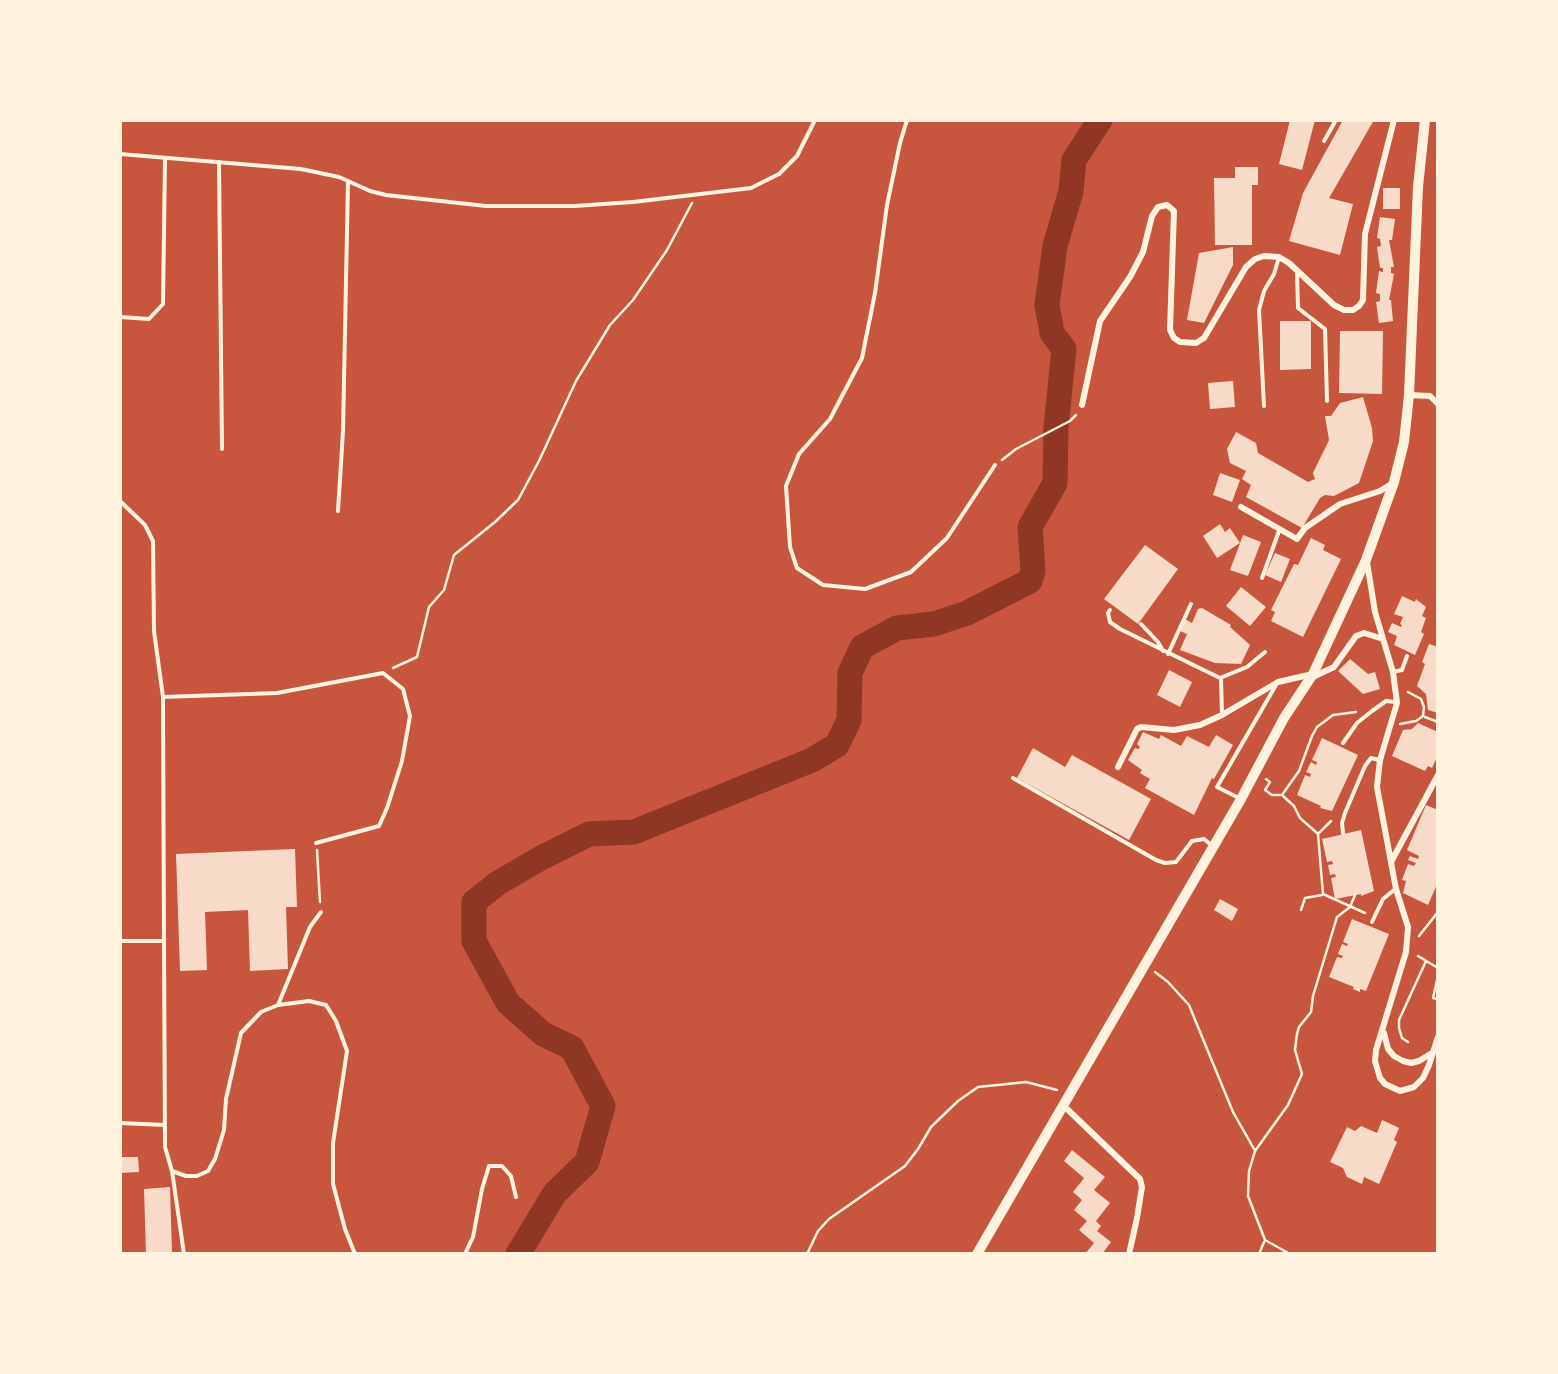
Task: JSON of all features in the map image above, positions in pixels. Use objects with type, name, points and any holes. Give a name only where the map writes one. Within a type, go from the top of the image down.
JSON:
[{"type":"main road","points":[[977,1252],[1311,676],[1366,560],[1404,442],[1425,120]]},
{"type":"street","points":[[1082,405],[1100,321],[1143,252],[1158,207],[1174,210],[1170,330],[1180,342],[1196,343],[1204,338],[1246,266],[1264,256],[1279,257],[1344,310],[1352,310],[1364,300],[1365,234],[1394,120]]},
{"type":"street","points":[[1409,395],[1430,396],[1438,404]]},
{"type":"street","points":[[1241,506],[1297,538],[1340,504],[1380,491],[1394,482]]},
{"type":"street","points":[[1366,560],[1375,612],[1394,672],[1397,702],[1380,760],[1377,786],[1408,940],[1376,1050],[1380,1078],[1400,1091],[1414,1087],[1423,1078],[1438,1037]]},
{"type":"street","points":[[1118,768],[1141,727],[1174,730],[1200,725],[1278,682],[1334,667],[1356,636],[1384,639]]},
{"type":"street","points":[[1391,862],[1438,775]]},
{"type":"street","points":[[1383,1027],[1388,1048],[1403,1061],[1420,1061],[1433,1052]]},
{"type":"street","points":[[1064,1106],[1140,1179],[1142,1187],[1129,1254]]},
{"type":"lane","points":[[120,154],[301,169],[386,195],[486,206],[574,206],[751,188],[778,174],[796,156],[815,120]]},
{"type":"lane","points":[[907,120],[887,205],[862,358],[830,420],[799,454],[786,486],[790,547],[796,568],[823,585],[865,589],[912,572],[947,538],[995,465]]},
{"type":"lane","points":[[1324,141],[1336,120]]},
{"type":"lane","points":[[120,318],[149,319],[163,304],[165,158]]},
{"type":"lane","points":[[219,164],[222,449]]},
{"type":"lane","points":[[338,512],[348,182]]},
{"type":"lane","points":[[1264,406],[1259,310],[1279,257]]},
{"type":"lane","points":[[1297,271],[1298,308],[1325,329],[1327,401]]},
{"type":"lane","points":[[120,501],[145,525],[153,542],[154,631],[163,698],[165,1147],[184,1254]]},
{"type":"lane","points":[[1262,578],[1280,528]]},
{"type":"lane","points":[[1165,653],[1191,604]]},
{"type":"lane","points":[[1110,610],[1110,622],[1120,630],[1220,678],[1247,667],[1264,652]]},
{"type":"lane","points":[[1141,624],[1165,653]]},
{"type":"lane","points":[[1394,672],[1402,670],[1407,656]]},
{"type":"lane","points":[[163,698],[277,693],[383,673],[403,689],[410,716],[402,761],[379,826],[316,844]]},
{"type":"lane","points":[[1220,678],[1222,715]]},
{"type":"lane","points":[[1241,799],[1217,787],[1278,682]]},
{"type":"lane","points":[[1343,743],[1357,723],[1372,711],[1386,701],[1397,702]]},
{"type":"lane","points":[[1343,833],[1345,813],[1365,766],[1370,758],[1380,760]]},
{"type":"lane","points":[[1014,778],[1153,859],[1176,862],[1192,840],[1214,846]]},
{"type":"lane","points":[[1372,922],[1384,899],[1396,889]]},
{"type":"lane","points":[[278,1005],[310,927],[321,912]]},
{"type":"lane","points":[[120,941],[164,940]]},
{"type":"lane","points":[[172,1170],[197,1176],[208,1171],[215,1159],[224,1130],[226,1100],[241,1032],[261,1012],[278,1005],[310,1001],[326,1005],[346,1051],[333,1143],[333,1184],[354,1254]]},
{"type":"lane","points":[[120,1124],[165,1124]]},
{"type":"lane","points":[[464,1254],[473,1237],[489,1166],[502,1166],[511,1176],[516,1197]]},
{"type":"path","points":[[383,673],[417,657],[429,607],[444,590],[454,555],[518,500],[576,380],[610,325],[633,300],[667,250],[696,196]]},
{"type":"path","points":[[995,465],[1016,449],[1070,421],[1082,405]]},
{"type":"path","points":[[1392,722],[1416,721],[1424,707],[1417,695],[1396,691]]},
{"type":"path","points":[[1282,795],[1299,770],[1317,727],[1333,715],[1372,711]]},
{"type":"path","points":[[1422,716],[1438,722]]},
{"type":"path","points":[[1265,778],[1270,782],[1265,790],[1282,795],[1318,834],[1323,894]]},
{"type":"path","points":[[1318,834],[1333,821]]},
{"type":"path","points":[[316,844],[321,912]]},
{"type":"path","points":[[1301,910],[1305,898],[1323,894],[1365,913]]},
{"type":"path","points":[[1290,1254],[1265,1240],[1248,1196],[1249,1172],[1255,1151],[1288,1104],[1302,1074],[1296,1050],[1299,1027],[1311,1012],[1338,917],[1350,907],[1355,895]]},
{"type":"path","points":[[1408,940],[1420,936],[1438,912]]},
{"type":"path","points":[[1416,954],[1438,968]]},
{"type":"path","points":[[1408,1042],[1402,1038],[1399,1020],[1426,961]]},
{"type":"path","points":[[1155,972],[1188,1005],[1232,1112],[1255,1151]]},
{"type":"path","points":[[1438,976],[1433,998],[1438,1000]]},
{"type":"path","points":[[807,1254],[829,1219],[905,1166],[930,1126],[978,1087],[1026,1082],[1061,1090]]},
{"type":"path","points":[[1260,1254],[1265,1240]]},
{"type":"building","points":[[1290,120],[1315,120],[1302,170],[1279,164]]},
{"type":"building","points":[[1343,120],[1374,120],[1329,198],[1353,204],[1340,255],[1289,241],[1303,193]]},
{"type":"building","points":[[1235,167],[1258,167],[1258,185],[1252,185],[1252,245],[1215,245],[1214,178],[1235,178]]},
{"type":"building","points":[[1383,188],[1400,188],[1400,209],[1383,209]]},
{"type":"building","points":[[1380,217],[1395,219],[1389,240],[1394,267],[1389,300],[1393,321],[1379,323],[1376,302],[1380,301],[1380,294],[1376,293],[1379,271],[1383,272],[1377,247],[1381,246],[1377,238]]},
{"type":"building","points":[[1233,247],[1233,265],[1204,323],[1187,320],[1199,253]]},
{"type":"building","points":[[1280,321],[1311,321],[1311,369],[1280,370]]},
{"type":"building","points":[[1340,331],[1383,331],[1382,394],[1339,393]]},
{"type":"building","points":[[1233,381],[1235,407],[1210,409],[1208,383]]},
{"type":"building","points":[[1363,397],[1373,441],[1359,483],[1334,496],[1320,498],[1302,528],[1246,497],[1251,485],[1242,479],[1246,471],[1230,463],[1227,449],[1236,432],[1256,443],[1258,453],[1308,482],[1315,479],[1313,473],[1329,440],[1325,416],[1331,416],[1340,403]]},
{"type":"building","points":[[1220,473],[1240,480],[1232,502],[1213,495]]},
{"type":"building","points":[[1220,524],[1225,532],[1230,528],[1240,543],[1217,558],[1203,536]]},
{"type":"building","points":[[1243,535],[1261,542],[1248,576],[1230,570]]},
{"type":"building","points":[[1311,538],[1341,559],[1303,637],[1271,621],[1275,612],[1271,610]]},
{"type":"building","points":[[1145,545],[1178,569],[1138,624],[1104,599]]},
{"type":"building","points":[[1275,553],[1290,559],[1281,582],[1265,575]]},
{"type":"building","points":[[1241,587],[1266,607],[1250,626],[1226,606]]},
{"type":"building","points":[[1402,596],[1415,602],[1416,599],[1426,607],[1422,616],[1426,618],[1421,632],[1424,634],[1415,655],[1394,645],[1397,636],[1388,632],[1392,623],[1402,625],[1403,617],[1394,614]]},
{"type":"building","points":[[1202,608],[1231,625],[1250,645],[1241,664],[1215,663],[1180,650],[1187,634],[1180,631],[1185,619],[1192,623]]},
{"type":"building","points":[[1429,644],[1438,647],[1438,713],[1428,710],[1426,694],[1417,686]]},
{"type":"building","points":[[1350,659],[1368,674],[1375,672],[1380,689],[1363,694],[1338,671]]},
{"type":"building","points":[[1169,670],[1192,682],[1180,707],[1157,695]]},
{"type":"building","points":[[1418,723],[1438,732],[1438,755],[1432,768],[1428,766],[1425,771],[1392,756],[1403,730]]},
{"type":"building","points":[[1143,732],[1159,739],[1161,735],[1181,746],[1187,736],[1209,747],[1216,735],[1233,745],[1194,815],[1145,788],[1150,779],[1128,760],[1135,748],[1139,749],[1137,744]]},
{"type":"building","points":[[1322,738],[1358,755],[1332,811],[1297,795],[1305,775],[1310,777],[1306,772],[1311,762],[1316,765],[1312,760]]},
{"type":"building","points":[[1033,748],[1065,767],[1072,755],[1151,799],[1129,840],[1017,778]]},
{"type":"building","points":[[1426,805],[1438,810],[1438,882],[1428,905],[1403,893],[1406,881],[1402,880],[1408,864],[1416,863],[1408,860],[1410,856],[1419,856],[1407,850]]},
{"type":"building","points":[[1361,830],[1374,891],[1335,899],[1331,878],[1336,877],[1330,875],[1328,865],[1333,864],[1327,862],[1322,839]]},
{"type":"building","points":[[295,849],[297,907],[286,907],[288,969],[250,971],[248,910],[205,912],[207,970],[180,971],[176,854]]},
{"type":"building","points":[[1220,899],[1238,909],[1232,921],[1214,910]]},
{"type":"building","points":[[1352,919],[1389,934],[1366,991],[1360,992],[1329,977],[1337,957],[1343,956],[1338,954],[1342,944],[1348,944],[1343,942]]},
{"type":"building","points":[[1382,1120],[1399,1128],[1394,1140],[1397,1142],[1379,1184],[1364,1177],[1362,1184],[1330,1162],[1347,1127],[1355,1131],[1361,1126],[1377,1133]]},
{"type":"building","points":[[1072,1150],[1105,1177],[1094,1190],[1110,1203],[1096,1221],[1101,1226],[1097,1231],[1111,1242],[1102,1254],[1085,1254],[1094,1243],[1079,1230],[1087,1221],[1074,1210],[1082,1200],[1073,1192],[1084,1178],[1064,1161]]},
{"type":"building","points":[[120,1157],[138,1157],[139,1172],[120,1173]]},
{"type":"building","points":[[170,1187],[172,1253],[146,1254],[144,1189]]},
{"type":"waterway","points":[[518,1254],[555,1193],[587,1162],[603,1106],[572,1048],[543,1034],[508,1003],[474,941],[474,902],[498,883],[589,834],[634,832],[812,760],[837,745],[849,720],[850,673],[862,647],[897,628],[934,624],[967,613],[1030,581],[1030,527],[1055,483],[1064,349],[1052,333],[1047,305],[1055,246],[1071,191],[1074,160],[1100,120]]}]
